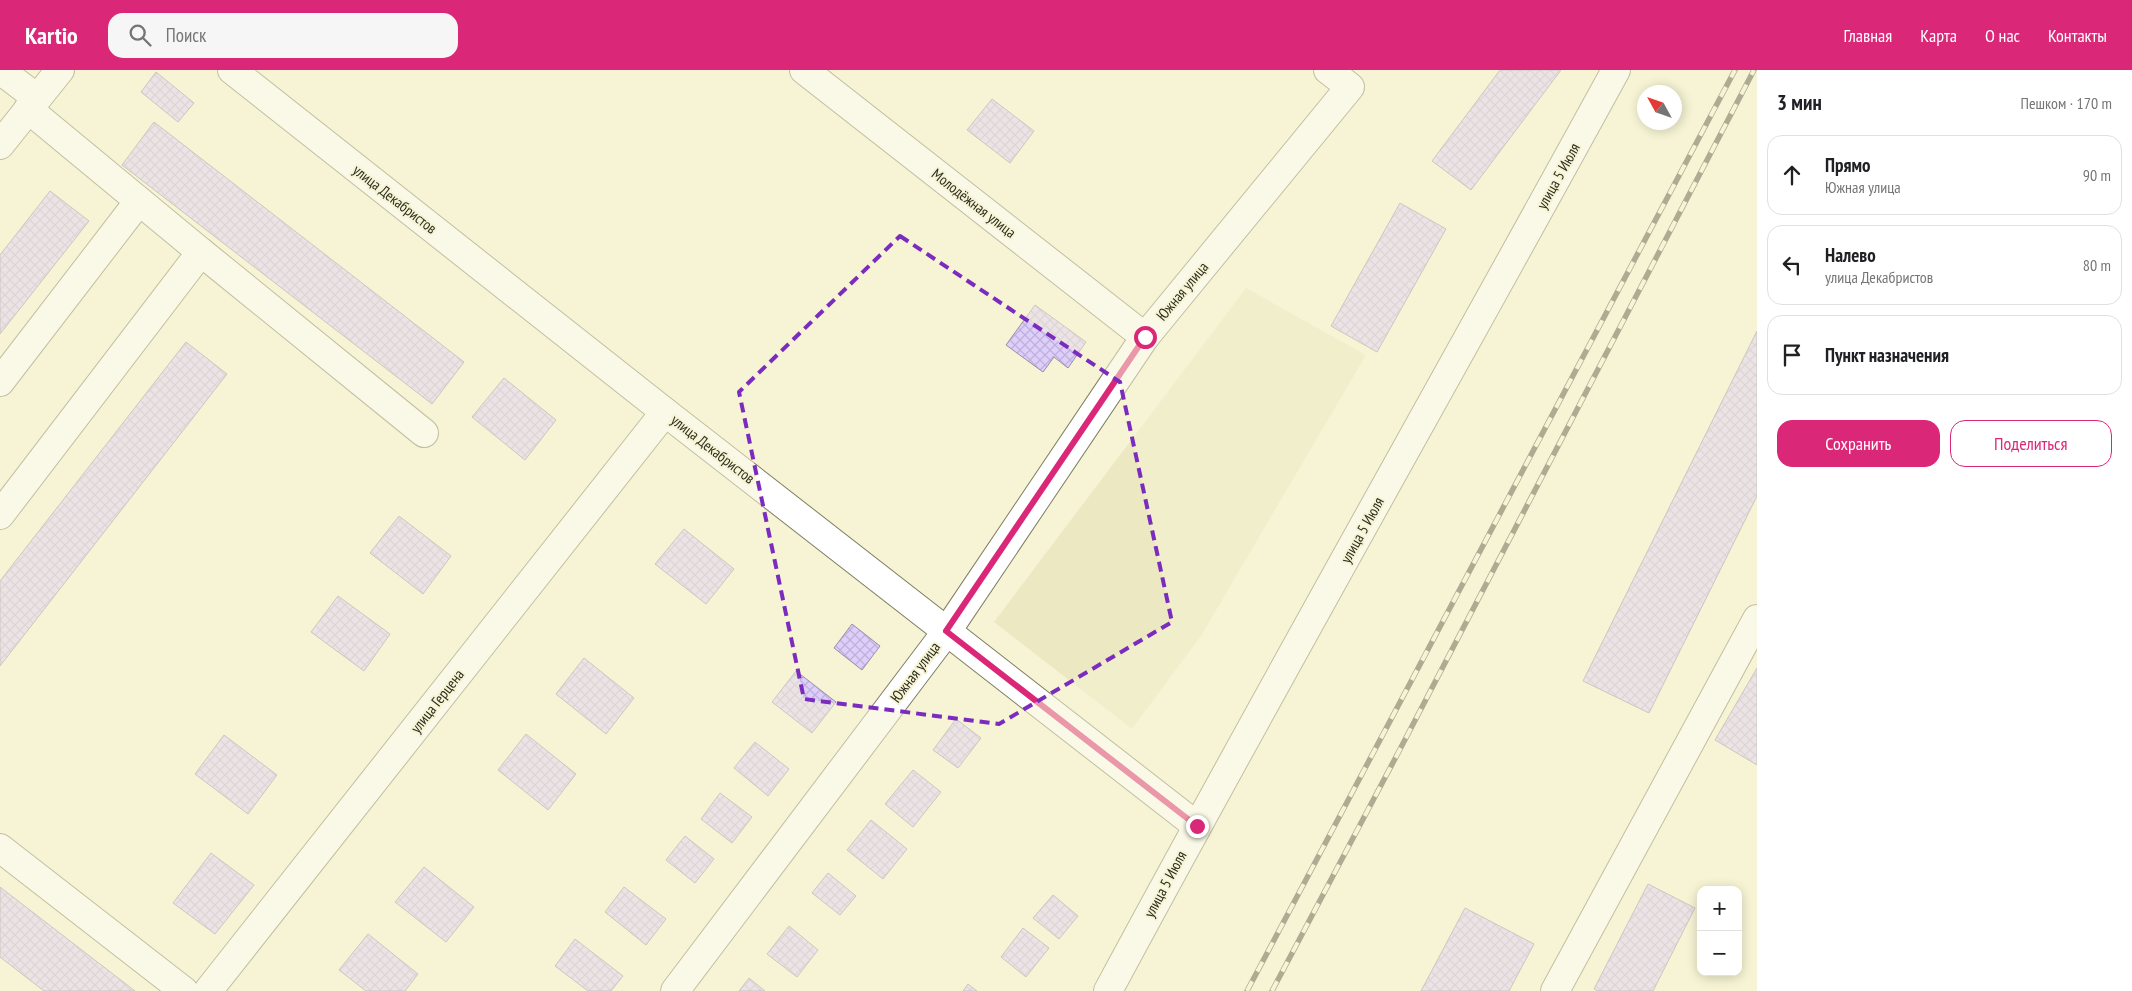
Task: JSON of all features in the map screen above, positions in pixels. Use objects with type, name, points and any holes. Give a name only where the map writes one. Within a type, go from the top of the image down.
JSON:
[{"type":"main road","points":[[0,70],[33,104],[139,201],[424,433]]},
{"type":"main road","points":[[0,146],[60,70]]},
{"type":"main road","name":"улица Декабристов","points":[[232,70],[665,412],[1197,826]]},
{"type":"main road","name":"Молодёжная улица","points":[[804,70],[1145,337]]},
{"type":"main road","name":"Южная улица","points":[[675,991],[946,631],[1145,337],[1350,87],[1328,70]]},
{"type":"main road","name":"улица 5 Июля","points":[[1108,991],[1197,826],[1472,333],[1616,70]]},
{"type":"main road","points":[[0,382],[139,201]]},
{"type":"main road","points":[[0,515],[201,252]]},
{"type":"main road","name":"улица Герцена","points":[[208,991],[665,412]]},
{"type":"main road","points":[[1555,991],[1757,619]]},
{"type":"main road","points":[[0,848],[184,991]]},
{"type":"highlighted area","points":[[900,236],[1120,382],[1172,622],[999,724],[804,699],[739,392]]},
{"type":"shaded area","points":[[1246,288],[1366,355],[1201,636],[1132,729],[994,622]]},
{"type":"building","points":[[1500,70],[1561,70],[1471,190],[1432,161]]},
{"type":"building","points":[[156,72],[194,103],[178,122],[141,92]]},
{"type":"building","points":[[992,99],[1034,131],[1010,163],[967,130]]},
{"type":"building","points":[[154,122],[464,362],[432,404],[122,165]]},
{"type":"building","points":[[50,191],[89,221],[0,334],[0,255]]},
{"type":"building","points":[[1400,203],[1446,229],[1377,352],[1331,326]]},
{"type":"building","points":[[1035,305],[1086,342],[1068,368],[1054,357],[1043,372],[1006,345]]},
{"type":"building","points":[[1757,331],[1757,496],[1649,713],[1583,681]]},
{"type":"building","points":[[186,342],[227,374],[0,666],[0,581]]},
{"type":"building","points":[[504,378],[556,420],[525,460],[472,417]]},
{"type":"building","points":[[399,516],[451,556],[423,594],[370,553]]},
{"type":"building","points":[[684,529],[734,569],[706,604],[655,564]]},
{"type":"building","points":[[338,596],[390,634],[364,671],[311,632]]},
{"type":"building","points":[[852,624],[880,646],[862,670],[834,648]]},
{"type":"building","points":[[584,658],[634,698],[606,734],[556,694]]},
{"type":"building","points":[[1757,668],[1757,765],[1715,740]]},
{"type":"building","points":[[796,671],[836,702],[812,733],[772,702]]},
{"type":"building","points":[[956,719],[981,738],[958,768],[933,750]]},
{"type":"building","points":[[526,734],[576,774],[548,810],[498,770]]},
{"type":"building","points":[[224,735],[277,775],[248,814],[195,774]]},
{"type":"building","points":[[755,742],[789,769],[768,796],[734,768]]},
{"type":"building","points":[[913,770],[941,792],[913,827],[885,804]]},
{"type":"building","points":[[720,793],[752,817],[732,843],[701,819]]},
{"type":"building","points":[[871,820],[907,849],[883,879],[847,850]]},
{"type":"building","points":[[685,836],[714,859],[695,883],[666,860]]},
{"type":"building","points":[[211,853],[254,885],[215,934],[173,903]]},
{"type":"building","points":[[424,867],[474,907],[446,942],[395,902]]},
{"type":"building","points":[[828,873],[856,896],[840,915],[812,893]]},
{"type":"building","points":[[1648,884],[1695,908],[1653,991],[1598,991],[1594,989]]},
{"type":"building","points":[[0,887],[135,991],[44,991],[0,957]]},
{"type":"building","points":[[624,887],[666,919],[646,945],[605,912]]},
{"type":"building","points":[[1053,895],[1078,916],[1059,939],[1033,918]]},
{"type":"building","points":[[1465,908],[1534,944],[1509,991],[1421,991]]},
{"type":"building","points":[[789,926],[818,950],[797,977],[767,954]]},
{"type":"building","points":[[1023,928],[1049,948],[1026,977],[1001,957]]},
{"type":"building","points":[[368,934],[418,974],[405,991],[366,991],[339,970]]},
{"type":"building","points":[[575,939],[623,976],[611,991],[588,991],[555,966]]},
{"type":"building","points":[[749,978],[765,991],[739,991]]},
{"type":"building","points":[[968,984],[977,991],[963,991]]},
{"type":"railway","points":[[1247,991],[1735,70]]},
{"type":"railway","points":[[1272,991],[1754,70]]},
{"type":"route","points":[[1145,337],[946,631],[1197,826]]}]
